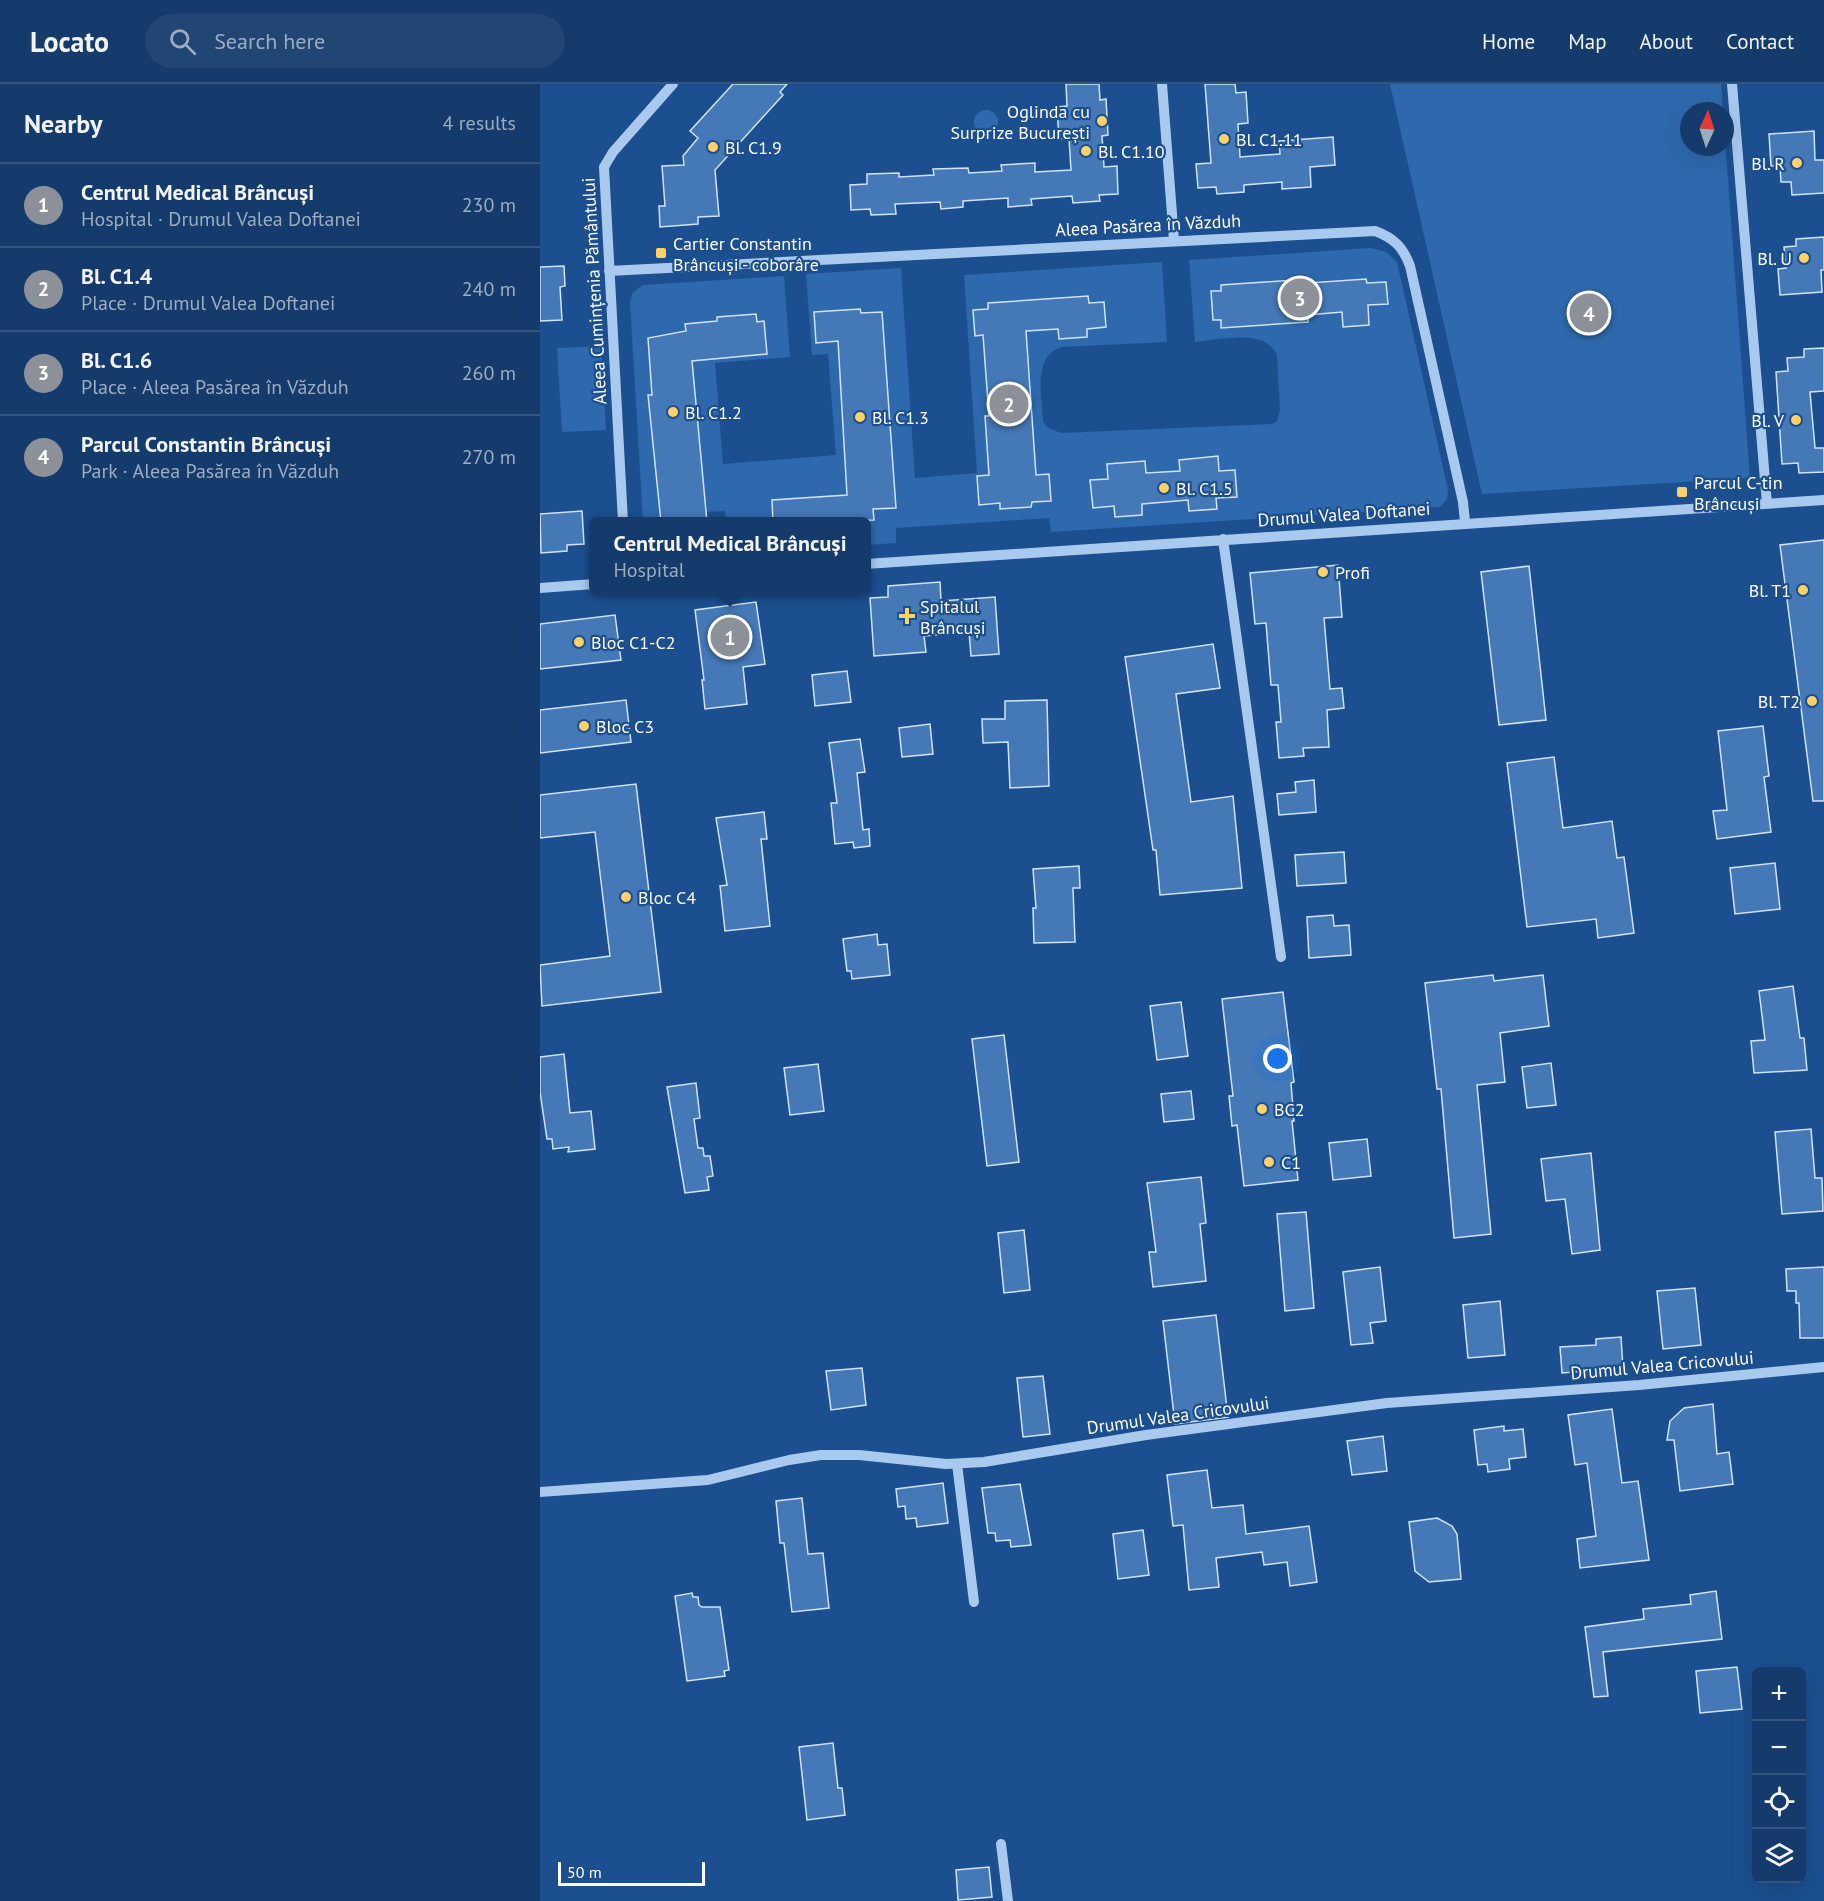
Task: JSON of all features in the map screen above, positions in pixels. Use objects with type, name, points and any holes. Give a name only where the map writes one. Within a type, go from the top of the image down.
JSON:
[{"type":"street","name":"Aleea Cumințenia Pământului","points":[[623,517],[604,167],[613,152],[673,84]]},
{"type":"street","points":[[1162,84],[1174,240]]},
{"type":"street","points":[[1732,84],[1767,504]]},
{"type":"street","name":"Aleea Pasărea în Văzduh","points":[[609,271],[1362,229],[1375,231],[1396,241],[1404,251],[1410,266],[1463,502],[1465,522]]},
{"type":"street","name":"Drumul Valea Doftanei","points":[[871,564],[1465,522],[1824,500]]},
{"type":"street","points":[[1223,539],[1281,957]]},
{"type":"street","points":[[540,588],[589,584]]},
{"type":"street","name":"Drumul Valea Cricovului","points":[[540,1492],[708,1480],[789,1460],[821,1455],[859,1455],[957,1464],[1387,1403],[1639,1386],[1824,1367]]},
{"type":"street","points":[[957,1464],[974,1602]]},
{"type":"street","points":[[1001,1844],[1008,1901]]},
{"type":"shaded area","points":[[1390,84],[1721,84],[1722,102],[1680,102],[1680,156],[1726,156],[1750,478],[1482,494]]},
{"type":"shaded area","points":[[986,110],[994,114],[998,122],[994,130],[986,134],[978,130],[974,122],[978,114]]},
{"type":"shaded area","points":[[1371,248],[1386,252],[1397,262],[1448,490],[1447,499],[1440,507],[1051,532],[1049,518],[896,528],[896,543],[871,545],[873,509],[896,507],[894,478],[879,479],[884,348],[882,312],[861,313],[860,309],[816,342],[838,341],[847,495],[772,500],[773,517],[726,517],[725,511],[706,512],[692,361],[764,321],[757,322],[756,314],[717,317],[718,325],[685,324],[686,331],[648,338],[651,374],[660,394],[648,396],[651,430],[664,429],[654,452],[661,517],[643,517],[630,302],[633,292],[643,285],[784,276],[790,357],[715,363],[723,464],[836,455],[828,354],[812,355],[806,274],[901,268],[915,478],[977,473],[964,275],[1162,262],[1167,342],[1061,347],[1052,352],[1046,360],[1041,379],[1043,421],[1047,427],[1061,433],[1272,424],[1277,421],[1280,410],[1277,355],[1271,347],[1263,341],[1252,338],[1195,342],[1189,260]],"holes":[[[1309,279],[1309,283],[1366,279],[1367,283],[1386,282],[1388,304],[1368,305],[1369,325],[1342,307],[1308,315],[1308,322],[1222,328],[1221,320],[1213,320],[1212,291],[1221,291],[1221,285]],[[1088,296],[1089,303],[1104,302],[1106,327],[1087,329],[1087,337],[1059,339],[1058,329],[1014,332],[1022,360],[1029,360],[1031,393],[1025,393],[1031,414],[1033,434],[1030,475],[1049,475],[1051,500],[1032,502],[1031,507],[1001,509],[1000,503],[980,505],[996,474],[987,446],[985,417],[994,415],[987,375],[990,334],[975,335],[973,310]],[[1218,456],[1219,471],[1235,470],[1237,496],[1216,498],[1216,509],[1189,511],[1188,500],[1142,504],[1142,515],[1115,517],[1114,506],[1093,507],[1091,480],[1108,479],[1107,464],[1146,473],[1180,471],[1179,460]]]},
{"type":"shaded area","points":[[601,346],[606,430],[562,432],[557,348]]},
{"type":"building","name":"Bl. C1.9","points":[[733,84],[787,84],[780,92],[783,95],[715,170],[719,216],[698,217],[698,224],[660,227],[659,206],[665,206],[662,166],[684,165],[683,156],[698,138],[690,131]]},
{"type":"building","name":"Bl. C1.10","points":[[1066,84],[1099,84],[1100,100],[1106,99],[1108,135],[1102,136],[1104,167],[1117,166],[1118,194],[1099,195],[1100,201],[1073,203],[1072,196],[1031,199],[1032,205],[1008,207],[1008,198],[963,201],[963,207],[941,209],[940,202],[895,204],[896,214],[871,215],[870,209],[851,210],[850,185],[867,184],[867,174],[899,173],[899,177],[934,175],[933,169],[968,168],[969,173],[1002,171],[1001,165],[1035,163],[1035,172],[1071,170],[1069,138],[1059,139],[1057,107],[1067,106]]},
{"type":"building","name":"Bl. C1.11","points":[[1205,84],[1235,84],[1236,93],[1246,92],[1248,123],[1238,124],[1240,157],[1280,154],[1279,141],[1333,137],[1335,165],[1310,167],[1311,187],[1282,189],[1282,182],[1244,185],[1244,192],[1217,194],[1216,187],[1198,188],[1196,164],[1211,163]]},
{"type":"building","name":"Bl. R","points":[[1814,131],[1815,160],[1824,160],[1824,193],[1792,195],[1791,182],[1781,182],[1780,166],[1771,166],[1769,134]]},
{"type":"building","name":"Bl. U","points":[[1824,237],[1822,292],[1780,295],[1778,269],[1786,268],[1784,247],[1796,246],[1796,239]]},
{"type":"building","points":[[564,266],[565,286],[560,287],[562,320],[540,321],[540,267]]},
{"type":"building","points":[[1309,279],[1309,283],[1366,279],[1367,283],[1386,282],[1388,304],[1368,305],[1369,325],[1343,327],[1342,312],[1308,315],[1308,322],[1221,328],[1221,320],[1213,320],[1211,291],[1221,291],[1221,285]]},
{"type":"building","points":[[1088,296],[1089,303],[1104,302],[1106,327],[1087,329],[1087,337],[1059,339],[1058,329],[1026,331],[1036,475],[1049,474],[1051,501],[1032,502],[1031,507],[1000,509],[1000,503],[979,505],[977,476],[989,475],[985,416],[989,416],[983,335],[975,336],[973,310],[988,309],[988,303]]},
{"type":"building","name":"Bl. C1.3","points":[[860,309],[861,313],[882,312],[896,508],[873,509],[874,520],[871,520],[871,517],[773,517],[772,500],[847,495],[838,341],[816,343],[814,312]]},
{"type":"building","name":"Bl. C1.2","points":[[756,314],[757,322],[764,321],[767,354],[692,361],[707,517],[660,517],[648,395],[652,395],[648,338],[686,331],[685,324],[717,321],[717,317]]},
{"type":"building","name":"Bl. V","points":[[1824,348],[1824,391],[1810,392],[1815,448],[1824,448],[1824,472],[1799,473],[1798,463],[1782,464],[1776,372],[1788,371],[1787,358],[1804,357],[1804,349]]},
{"type":"building","name":"Bl. C1.5","points":[[1218,456],[1219,471],[1235,470],[1237,497],[1216,498],[1217,509],[1189,511],[1188,500],[1142,504],[1142,515],[1115,517],[1114,506],[1093,508],[1090,480],[1108,479],[1107,464],[1145,461],[1146,473],[1180,471],[1179,460]]},
{"type":"building","points":[[582,511],[584,544],[567,545],[567,551],[541,553],[540,514]]},
{"type":"building","points":[[1824,540],[1824,801],[1813,801],[1780,545]]},
{"type":"building","points":[[1338,565],[1342,617],[1324,618],[1330,689],[1342,688],[1344,708],[1327,710],[1329,747],[1303,748],[1304,756],[1279,758],[1276,722],[1281,722],[1278,685],[1271,685],[1266,623],[1255,624],[1250,573]]},
{"type":"building","points":[[1529,566],[1546,720],[1499,725],[1481,572]]},
{"type":"building","name":"Spitalul Brâncuși","points":[[940,582],[941,601],[995,597],[999,654],[971,656],[969,632],[924,636],[926,652],[874,656],[870,598],[888,597],[888,586]]},
{"type":"building","points":[[756,602],[765,664],[743,667],[747,704],[705,709],[702,680],[704,680],[695,610]]},
{"type":"building","name":"Bloc C1-C2","points":[[615,615],[621,660],[540,669],[540,624]]},
{"type":"building","points":[[1213,644],[1220,688],[1176,694],[1191,802],[1233,796],[1242,888],[1160,895],[1156,850],[1153,850],[1125,657]]},
{"type":"building","points":[[847,671],[851,702],[815,706],[812,675]]},
{"type":"building","name":"Bloc C3","points":[[626,700],[631,742],[540,753],[540,710]]},
{"type":"building","points":[[1047,700],[1049,786],[1010,788],[1008,742],[983,743],[982,719],[1005,719],[1005,701]]},
{"type":"building","points":[[930,724],[933,754],[902,757],[899,728]]},
{"type":"building","points":[[1763,726],[1769,776],[1764,777],[1771,832],[1717,839],[1713,811],[1727,810],[1718,731]]},
{"type":"building","points":[[860,739],[865,772],[857,773],[863,830],[869,829],[870,846],[854,848],[853,842],[835,844],[831,803],[837,803],[829,743]]},
{"type":"building","points":[[1554,757],[1563,828],[1612,821],[1617,858],[1624,857],[1634,933],[1598,938],[1596,919],[1527,927],[1507,763]]},
{"type":"building","points":[[1314,780],[1316,812],[1279,815],[1277,794],[1296,792],[1295,782]]},
{"type":"building","name":"Bloc C4","points":[[636,784],[661,992],[542,1006],[540,965],[610,956],[595,832],[540,838],[540,795]]},
{"type":"building","points":[[764,812],[767,839],[761,839],[770,926],[725,931],[720,886],[727,885],[716,818]]},
{"type":"building","points":[[1344,852],[1346,883],[1297,886],[1295,855]]},
{"type":"building","points":[[1775,863],[1780,909],[1735,914],[1730,868]]},
{"type":"building","points":[[1079,866],[1080,888],[1073,888],[1075,942],[1034,943],[1033,908],[1036,908],[1033,869]]},
{"type":"building","points":[[1333,915],[1334,926],[1349,925],[1351,955],[1309,958],[1307,917]]},
{"type":"building","points":[[877,934],[878,945],[887,944],[890,975],[852,979],[851,971],[847,971],[843,939]]},
{"type":"building","points":[[1493,975],[1494,981],[1543,975],[1549,1026],[1500,1033],[1505,1082],[1477,1085],[1491,1234],[1454,1238],[1441,1089],[1437,1089],[1425,983]]},
{"type":"building","points":[[1793,986],[1800,1038],[1804,1038],[1807,1070],[1754,1073],[1751,1041],[1765,1040],[1759,991]]},
{"type":"building","points":[[1283,992],[1294,1082],[1291,1083],[1294,1121],[1292,1121],[1298,1180],[1244,1186],[1237,1125],[1232,1126],[1229,1096],[1233,1096],[1222,999]]},
{"type":"building","points":[[1181,1002],[1188,1056],[1157,1060],[1150,1006]]},
{"type":"building","points":[[1004,1035],[1019,1162],[987,1166],[972,1039]]},
{"type":"building","points":[[564,1054],[570,1113],[591,1111],[595,1149],[568,1152],[569,1147],[553,1149],[552,1139],[547,1139],[540,1092],[540,1057]]},
{"type":"building","points":[[1551,1063],[1556,1105],[1527,1108],[1522,1067]]},
{"type":"building","points":[[818,1064],[824,1111],[790,1115],[784,1068]]},
{"type":"building","points":[[696,1083],[700,1118],[694,1119],[698,1148],[703,1148],[704,1156],[710,1156],[713,1176],[707,1177],[709,1190],[685,1193],[667,1087]]},
{"type":"building","points":[[1191,1091],[1194,1119],[1164,1122],[1161,1094]]},
{"type":"building","points":[[1811,1129],[1815,1178],[1822,1178],[1823,1211],[1782,1214],[1775,1132]]},
{"type":"building","points":[[1367,1139],[1371,1176],[1333,1180],[1329,1143]]},
{"type":"building","points":[[1591,1153],[1600,1250],[1572,1254],[1565,1199],[1546,1201],[1541,1159]]},
{"type":"building","points":[[1201,1177],[1206,1223],[1200,1224],[1206,1281],[1153,1287],[1149,1252],[1156,1252],[1147,1183]]},
{"type":"building","points":[[1306,1212],[1314,1308],[1285,1311],[1277,1214]]},
{"type":"building","points":[[1024,1230],[1030,1290],[1004,1293],[998,1233]]},
{"type":"building","points":[[1380,1267],[1386,1321],[1370,1323],[1373,1343],[1351,1345],[1343,1272]]},
{"type":"building","points":[[1824,1267],[1824,1338],[1800,1338],[1799,1303],[1796,1303],[1796,1291],[1787,1291],[1786,1269]]},
{"type":"building","points":[[1695,1288],[1701,1345],[1663,1349],[1657,1291]]},
{"type":"building","points":[[1500,1301],[1505,1355],[1468,1358],[1463,1305]]},
{"type":"building","points":[[1216,1315],[1228,1417],[1175,1424],[1163,1321]]},
{"type":"building","points":[[1621,1337],[1623,1368],[1562,1373],[1560,1347],[1596,1345],[1596,1339]]},
{"type":"building","points":[[862,1368],[866,1405],[831,1410],[826,1371]]},
{"type":"building","points":[[1043,1376],[1050,1434],[1023,1437],[1017,1378]]},
{"type":"building","points":[[1713,1404],[1717,1454],[1729,1452],[1733,1484],[1680,1491],[1674,1440],[1667,1440],[1670,1421],[1684,1408]]},
{"type":"building","points":[[1612,1409],[1622,1483],[1638,1481],[1649,1560],[1580,1568],[1577,1539],[1596,1536],[1587,1463],[1575,1465],[1568,1415]]},
{"type":"building","points":[[1504,1426],[1504,1431],[1523,1429],[1526,1457],[1509,1459],[1510,1469],[1488,1472],[1487,1464],[1478,1465],[1474,1430]]},
{"type":"building","points":[[1383,1436],[1387,1471],[1352,1475],[1347,1441]]},
{"type":"building","points":[[1207,1470],[1212,1508],[1243,1505],[1246,1534],[1309,1526],[1317,1582],[1290,1586],[1287,1562],[1264,1565],[1262,1552],[1216,1558],[1219,1587],[1189,1590],[1183,1525],[1173,1526],[1167,1475]]},
{"type":"building","points":[[943,1483],[948,1523],[917,1527],[916,1518],[906,1519],[905,1506],[898,1507],[896,1489]]},
{"type":"building","points":[[1020,1484],[1031,1545],[1011,1547],[1010,1540],[996,1541],[995,1533],[988,1533],[982,1488]]},
{"type":"building","points":[[802,1498],[808,1554],[823,1553],[829,1608],[792,1612],[784,1543],[780,1543],[776,1501]]},
{"type":"building","points":[[1437,1518],[1452,1526],[1457,1534],[1461,1579],[1429,1582],[1415,1571],[1409,1522]]},
{"type":"building","points":[[1143,1530],[1149,1575],[1118,1579],[1113,1534]]},
{"type":"building","points":[[1716,1591],[1722,1639],[1603,1652],[1608,1696],[1594,1697],[1585,1627],[1644,1619],[1643,1609],[1691,1604],[1690,1595]]},
{"type":"building","points":[[692,1593],[693,1597],[698,1597],[699,1605],[702,1607],[720,1607],[729,1670],[724,1671],[725,1676],[687,1681],[675,1596]]},
{"type":"building","points":[[1737,1667],[1742,1709],[1700,1713],[1696,1671]]},
{"type":"building","points":[[833,1743],[838,1788],[842,1788],[845,1815],[807,1820],[799,1747]]},
{"type":"building","points":[[989,1867],[992,1897],[958,1900],[956,1870]]},
{"type":"place","name":"Oglinda cu Surprize București","points":[[1102,121]]},
{"type":"place","name":"Bl. C1.11","points":[[1224,139]]},
{"type":"place","name":"Bl. C1.9","points":[[713,147]]},
{"type":"place","name":"Bl. C1.10","points":[[1086,151]]},
{"type":"place","name":"Bl. R","points":[[1797,163]]},
{"type":"place","name":"Cartier Constantin Brâncuși - coborâre","points":[[661,253]]},
{"type":"place","name":"Bl. U","points":[[1804,258]]},
{"type":"place","name":"Bl. C1.6","points":[[1300,298]]},
{"type":"place","name":"Parcul Constantin Brâncuși","points":[[1589,313]]},
{"type":"place","name":"Bl. C1.4","points":[[1009,404]]},
{"type":"place","name":"Bl. C1.2","points":[[673,412]]},
{"type":"place","name":"Bl. C1.3","points":[[860,417]]},
{"type":"place","name":"Bl. V","points":[[1796,420]]},
{"type":"place","name":"Bl. C1.5","points":[[1164,488]]},
{"type":"place","name":"Parcul C-tin Brâncuși","points":[[1682,492]]},
{"type":"place","name":"Profi","points":[[1323,572]]},
{"type":"place","name":"Bl. T1","points":[[1803,590]]},
{"type":"place","name":"Spitalul Brâncuși","points":[[907,616]]},
{"type":"place","name":"Centrul Medical Brâncuși","points":[[730,637]]},
{"type":"place","name":"Bloc C1-C2","points":[[579,642]]},
{"type":"place","name":"Bl. T2","points":[[1812,701]]},
{"type":"place","name":"Bloc C3","points":[[584,726]]},
{"type":"place","name":"Bloc C4","points":[[626,897]]},
{"type":"place","name":"BC2","points":[[1262,1109]]},
{"type":"place","name":"C1","points":[[1269,1162]]}]
